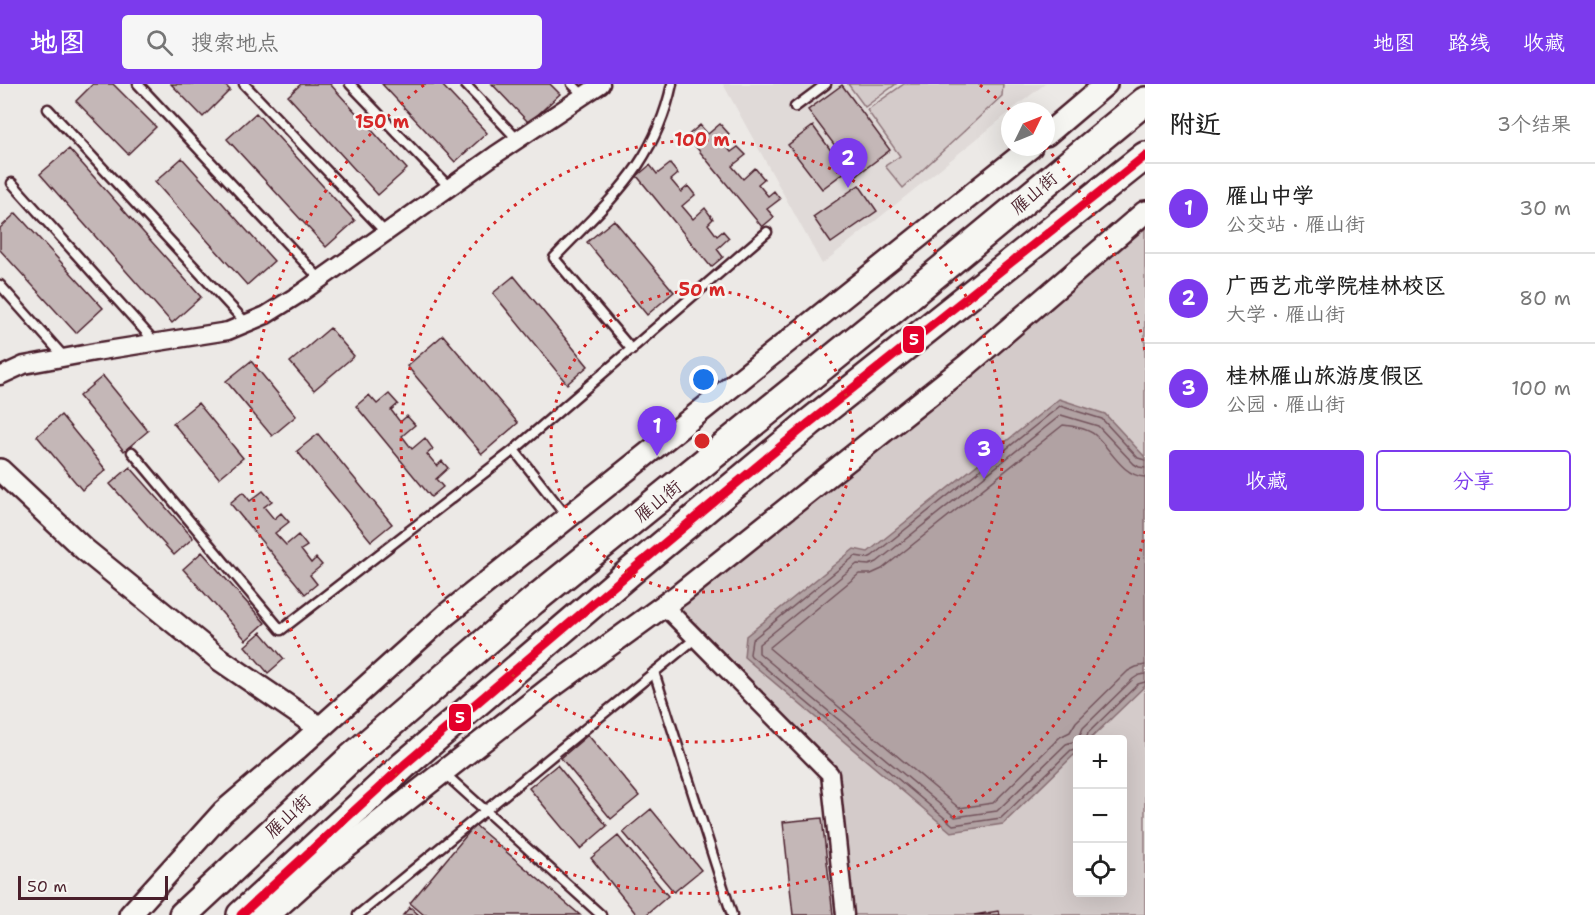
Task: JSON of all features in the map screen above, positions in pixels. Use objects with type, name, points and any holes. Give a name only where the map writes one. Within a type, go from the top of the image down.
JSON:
[{"type":"highway","name":"雁山街","points":[[183,915],[351,758],[533,601],[890,312],[1145,101]]},
{"type":"highway","name":"雁山街","points":[[241,915],[404,765],[630,572],[808,423],[1145,156]]},
{"type":"street","points":[[0,376],[24,366],[228,331],[266,315],[321,280],[518,140],[578,90],[601,84]]},
{"type":"street","points":[[1055,127],[1106,84]]},
{"type":"street","points":[[130,915],[223,812],[447,614],[1020,156]]},
{"type":"street","points":[[269,915],[328,862],[549,689],[664,606],[968,365],[1145,212]]},
{"type":"street","points":[[0,470],[84,549],[219,659],[320,728]]},
{"type":"street","points":[[664,606],[830,774],[846,915]]},
{"type":"lane","points":[[138,84],[321,280]]},
{"type":"lane","points":[[244,84],[386,233]]},
{"type":"lane","points":[[350,84],[450,188]]},
{"type":"lane","points":[[465,84],[518,140]]},
{"type":"lane","points":[[632,350],[554,258],[616,194],[639,164],[667,105],[672,84]]},
{"type":"lane","points":[[795,107],[826,84]]},
{"type":"lane","points":[[48,109],[247,324]]},
{"type":"lane","points":[[12,183],[155,342]]},
{"type":"lane","points":[[132,452],[281,630],[514,450],[767,232]]},
{"type":"lane","points":[[0,285],[65,358]]},
{"type":"lane","points":[[514,450],[567,517]]},
{"type":"lane","points":[[358,915],[696,638]]},
{"type":"lane","points":[[654,672],[732,915]]},
{"type":"lane","points":[[443,773],[601,915]]},
{"type":"shaded area","points":[[723,84],[1045,84],[1022,102],[1001,102],[1001,119],[822,264]]},
{"type":"shaded area","points":[[848,84],[896,84],[865,107]]},
{"type":"shaded area","points":[[904,84],[1003,84],[1002,96],[903,188],[885,166],[900,156],[867,110]]},
{"type":"shaded area","points":[[1145,212],[1145,915],[845,915],[830,774],[664,606]]},
{"type":"water","points":[[1059,399],[1105,414],[1145,457],[1145,686],[1094,735],[1073,735],[1073,756],[1003,824],[951,832],[744,657],[746,636],[854,549],[868,552]]},
{"type":"building","points":[[93,84],[113,84],[156,127],[128,154],[76,101]]},
{"type":"building","points":[[171,84],[224,84],[230,90],[203,117]]},
{"type":"building","points":[[301,84],[330,84],[407,169],[378,195],[288,96]]},
{"type":"building","points":[[382,84],[441,84],[487,133],[455,162]]},
{"type":"building","points":[[492,84],[550,84],[560,94],[529,123]]},
{"type":"building","points":[[842,85],[890,150],[857,175],[808,110]]},
{"type":"building","points":[[256,113],[355,221],[326,247],[227,139]]},
{"type":"building","points":[[720,124],[729,134],[721,140],[731,152],[738,147],[746,155],[732,166],[743,179],[755,168],[764,179],[758,184],[768,196],[774,191],[780,199],[767,209],[774,217],[762,227],[687,136],[700,125],[708,134]]},
{"type":"building","points":[[813,126],[846,171],[822,189],[788,145]]},
{"type":"building","points":[[69,149],[201,297],[172,323],[40,174]]},
{"type":"building","points":[[182,158],[274,261],[247,285],[155,182]]},
{"type":"building","points":[[670,164],[678,174],[671,180],[681,192],[688,186],[695,195],[682,206],[693,219],[705,208],[713,219],[708,224],[717,236],[723,231],[729,238],[717,249],[723,257],[711,267],[637,176],[650,165],[657,174]]},
{"type":"building","points":[[859,185],[877,211],[831,243],[813,217]]},
{"type":"building","points":[[16,213],[103,308],[76,333],[0,250],[0,228]]},
{"type":"building","points":[[614,220],[674,292],[647,315],[587,242]]},
{"type":"building","points":[[514,276],[588,366],[567,384],[493,293]]},
{"type":"building","points":[[330,328],[354,356],[314,390],[290,362]]},
{"type":"building","points":[[443,335],[518,423],[482,454],[407,366]]},
{"type":"building","points":[[251,361],[296,416],[272,436],[226,381]]},
{"type":"building","points":[[103,376],[148,431],[124,451],[79,396]]},
{"type":"building","points":[[389,394],[398,404],[391,410],[400,422],[407,416],[415,425],[402,436],[412,449],[425,438],[433,449],[427,454],[437,466],[442,461],[448,468],[436,479],[443,487],[431,497],[356,406],[369,395],[377,404]]},
{"type":"building","points":[[198,403],[243,458],[219,478],[173,423]]},
{"type":"building","points":[[61,415],[106,470],[82,490],[37,436]]},
{"type":"building","points":[[318,434],[392,524],[371,541],[297,451]]},
{"type":"building","points":[[130,467],[193,538],[174,555],[110,484]]},
{"type":"building","points":[[263,491],[272,501],[264,507],[274,519],[281,513],[289,522],[275,533],[286,545],[298,535],[307,546],[301,550],[311,563],[316,558],[322,565],[310,575],[317,584],[305,594],[230,503],[243,492],[250,501]]},
{"type":"building","points":[[202,552],[265,623],[246,640],[183,569]]},
{"type":"building","points":[[261,632],[284,659],[268,673],[245,646]]},
{"type":"building","points":[[588,735],[639,796],[611,819],[561,758]]},
{"type":"building","points":[[557,765],[607,826],[580,849],[529,788]]},
{"type":"building","points":[[651,809],[701,870],[674,892],[623,832]]},
{"type":"building","points":[[822,818],[833,915],[793,915],[783,822]]},
{"type":"building","points":[[475,825],[580,915],[424,915],[410,903]]},
{"type":"building","points":[[618,836],[668,896],[646,915],[637,915],[591,858]]},
{"type":"building","points":[[410,907],[419,915],[403,915]]},
{"type":"building","points":[[998,911],[1000,915],[974,915]]},
{"type":"transit line","name":"5","points":[[241,915],[404,765],[630,572],[809,423],[1145,156]]},
{"type":"place","name":"广西艺术学院桂林校区","points":[[848,188]]},
{"type":"place","name":"雁山中学","points":[[657,456]]},
{"type":"place","name":"桂林雁山旅游度假区","points":[[984,479]]}]
